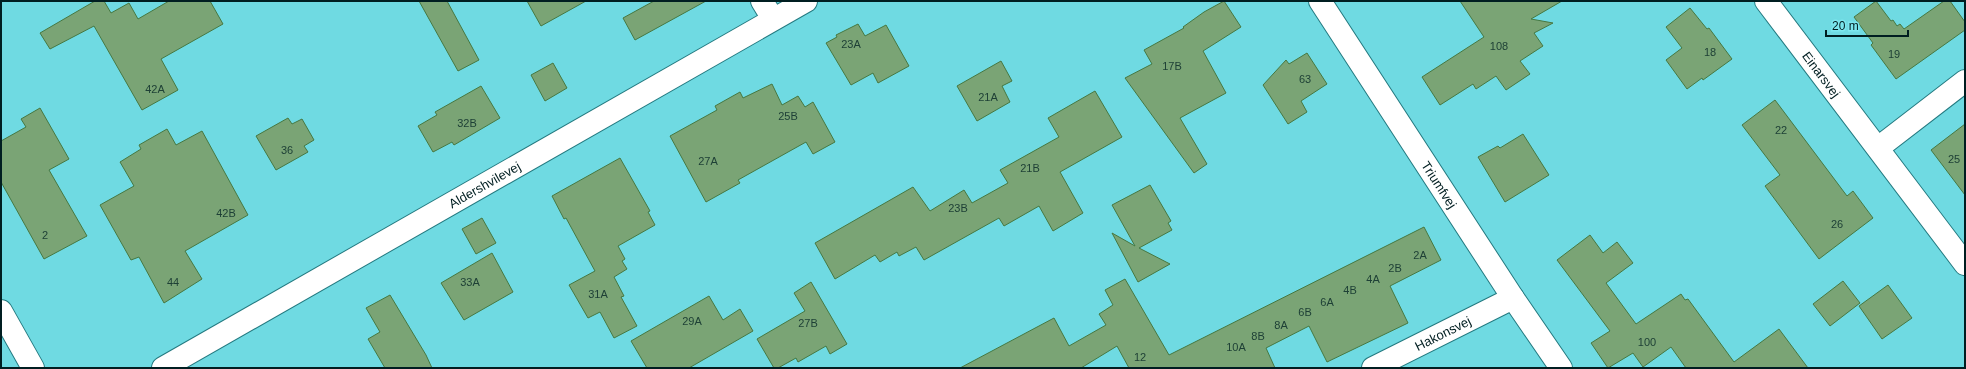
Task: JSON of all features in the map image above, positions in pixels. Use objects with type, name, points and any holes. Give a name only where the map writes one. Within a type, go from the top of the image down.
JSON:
[{"type":"street","points":[[762,1],[773,20]]},
{"type":"street","name":"Aldershvilevej","points":[[163,368],[806,1]]},
{"type":"street","name":"Triumfvej","points":[[1320,1],[1513,298],[1561,368]]},
{"type":"street","name":"Einarsvej","points":[[1766,1],[1965,264]]},
{"type":"street","points":[[1878,148],[1965,81]]},
{"type":"street","name":"Hakonsvej","points":[[1373,368],[1513,298]]},
{"type":"street","points":[[1,311],[33,368]]},
{"type":"building","points":[[95,1],[104,1],[111,13],[129,3],[138,19],[169,1],[210,1],[223,24],[161,59],[178,90],[142,110],[94,26],[50,49],[40,33]]},
{"type":"building","points":[[419,1],[447,1],[479,60],[458,71]]},
{"type":"building","points":[[527,1],[586,1],[541,26]]},
{"type":"building","points":[[654,1],[706,1],[635,40],[623,18]]},
{"type":"building","points":[[1224,1],[1241,27],[1203,51],[1226,93],[1180,118],[1207,164],[1194,173],[1125,78],[1152,64],[1144,50],[1184,28],[1183,27],[1204,12]]},
{"type":"building","points":[[1460,1],[1562,1],[1531,19],[1553,23],[1534,33],[1543,46],[1520,61],[1530,74],[1506,90],[1496,76],[1476,89],[1473,84],[1440,105],[1422,77],[1484,37]]},
{"type":"building","points":[[1876,1],[1891,21],[1893,20],[1897,26],[1900,24],[1904,29],[1944,1],[1950,1],[1965,22],[1965,30],[1896,79],[1871,45],[1873,43],[1854,17]]},
{"type":"building","points":[[1690,8],[1707,29],[1709,28],[1732,59],[1703,80],[1702,78],[1687,89],[1666,60],[1682,48],[1666,27]]},
{"type":"building","points":[[858,24],[865,36],[886,25],[909,66],[878,83],[873,73],[851,85],[826,43],[837,37],[836,35]]},
{"type":"building","points":[[1307,53],[1327,84],[1301,101],[1307,112],[1288,124],[1263,85],[1286,60],[1289,64]]},
{"type":"building","points":[[1001,61],[1012,81],[1002,86],[1010,102],[977,121],[957,86]]},
{"type":"building","points":[[553,63],[567,88],[545,101],[531,75]]},
{"type":"building","points":[[772,84],[782,105],[798,96],[805,107],[813,102],[835,142],[813,154],[806,142],[738,180],[740,183],[706,202],[670,136],[717,110],[715,106],[740,92],[743,98]]},
{"type":"building","points":[[481,86],[500,118],[454,145],[452,142],[433,152],[418,126],[437,115],[435,112]]},
{"type":"building","points":[[1095,91],[1122,137],[1060,172],[1083,213],[1053,231],[1039,206],[1004,226],[999,218],[924,260],[916,247],[899,256],[897,252],[880,262],[875,255],[835,279],[815,243],[913,187],[930,211],[964,190],[972,203],[1008,183],[1000,170],[1059,137],[1048,118]]},
{"type":"building","points":[[1775,100],[1847,196],[1853,191],[1873,218],[1819,259],[1765,186],[1780,175],[1742,125]]},
{"type":"building","points":[[40,108],[69,159],[49,170],[87,236],[44,259],[1,182],[1,141],[26,127],[21,119]]},
{"type":"building","points":[[288,118],[292,124],[302,119],[314,140],[304,146],[308,152],[276,170],[256,136]]},
{"type":"building","points":[[1965,124],[1965,195],[1931,150]]},
{"type":"building","points":[[167,129],[176,145],[202,131],[248,215],[185,251],[202,279],[164,303],[139,257],[131,260],[100,205],[134,186],[120,162],[141,149],[139,145]]},
{"type":"building","points":[[1523,134],[1549,175],[1505,202],[1478,157],[1498,146],[1500,148]]},
{"type":"building","points":[[620,158],[650,211],[648,212],[655,225],[618,246],[625,259],[622,261],[627,269],[614,277],[624,296],[621,297],[637,326],[614,338],[600,312],[588,318],[569,285],[595,271],[566,218],[564,219],[552,196]]},
{"type":"building","points":[[1150,185],[1171,221],[1168,223],[1172,230],[1139,248],[1170,264],[1138,282],[1112,233],[1135,246],[1112,205]]},
{"type":"building","points":[[482,218],[496,243],[476,254],[462,229]]},
{"type":"building","points":[[1424,227],[1441,260],[1390,286],[1408,323],[1327,362],[1309,326],[1266,348],[1275,368],[1129,368],[1117,346],[1081,368],[960,368],[1054,318],[1069,346],[1106,325],[1099,314],[1113,305],[1105,290],[1125,279],[1169,355]]},
{"type":"building","points":[[1590,235],[1603,253],[1617,242],[1633,263],[1606,283],[1636,324],[1681,294],[1685,300],[1688,299],[1734,362],[1779,329],[1808,368],[1686,368],[1671,347],[1643,367],[1633,353],[1608,368],[1591,343],[1610,331],[1557,260]]},
{"type":"building","points":[[492,253],[513,292],[464,320],[441,283]]},
{"type":"building","points":[[1843,281],[1860,303],[1830,326],[1813,304]]},
{"type":"building","points":[[811,282],[847,344],[830,354],[826,346],[798,362],[796,358],[778,368],[774,368],[757,339],[805,311],[794,293]]},
{"type":"building","points":[[1888,285],[1912,318],[1882,339],[1859,306]]},
{"type":"building","points":[[390,295],[426,355],[432,368],[385,368],[368,339],[380,332],[366,308]]},
{"type":"building","points":[[709,296],[723,320],[740,309],[753,331],[689,368],[647,368],[631,341]]}]
